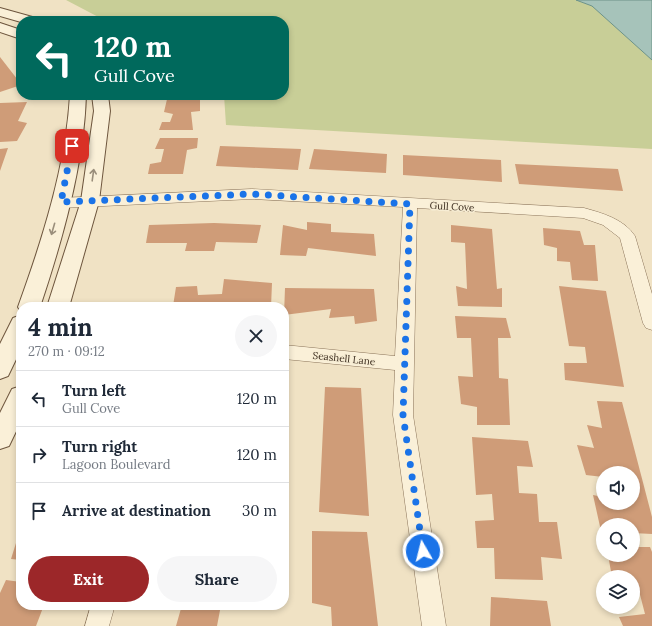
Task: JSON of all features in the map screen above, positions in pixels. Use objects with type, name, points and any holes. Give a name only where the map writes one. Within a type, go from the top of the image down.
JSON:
[{"type":"street","points":[[0,12],[16,17]]},
{"type":"street","points":[[0,27],[16,33]]},
{"type":"street","points":[[31,302],[45,262],[61,202],[78,118],[78,100]]},
{"type":"street","points":[[60,302],[90,201],[102,111],[101,100]]},
{"type":"street","name":"Gull Cove","points":[[61,202],[252,194],[584,213],[608,221],[627,236],[652,323]]},
{"type":"street","points":[[410,204],[403,415],[434,626]]},
{"type":"street","points":[[0,368],[16,334]]},
{"type":"street","name":"Seashell Lane","points":[[289,352],[404,364]]},
{"type":"street","points":[[0,438],[16,406]]},
{"type":"street","points":[[97,626],[102,610]]},
{"type":"green space","points":[[66,0],[576,0],[592,6],[652,60],[652,149],[226,125],[224,100],[289,100],[289,16],[96,16]]},
{"type":"water","points":[[576,0],[652,0],[652,60],[592,6]]},
{"type":"building","points":[[0,57],[16,78],[16,87],[0,92]]},
{"type":"building","points":[[167,100],[200,100],[200,111],[191,112],[193,130],[159,130],[162,122],[170,122],[173,114],[164,112]]},
{"type":"building","points":[[27,102],[18,121],[27,123],[17,141],[0,142],[0,103]]},
{"type":"building","points":[[160,138],[198,138],[197,148],[187,150],[183,174],[148,174],[150,164],[161,162],[164,149],[155,149]]},
{"type":"building","points":[[220,146],[301,149],[298,170],[216,166]]},
{"type":"building","points":[[8,148],[0,171],[0,149]]},
{"type":"building","points":[[314,149],[387,154],[386,173],[309,169]]},
{"type":"building","points":[[403,155],[501,160],[502,182],[403,175]]},
{"type":"building","points":[[515,164],[618,169],[623,191],[519,184]]},
{"type":"building","points":[[307,222],[331,224],[331,232],[374,234],[376,256],[308,248],[306,256],[280,255],[283,225],[307,230]]},
{"type":"building","points":[[214,223],[261,225],[257,243],[216,242],[214,251],[185,251],[187,243],[146,243],[149,225]]},
{"type":"building","points":[[451,225],[492,229],[497,289],[502,288],[502,307],[458,306],[456,286],[467,289],[465,243],[451,242]]},
{"type":"building","points":[[543,228],[580,231],[584,245],[595,245],[598,281],[572,280],[570,262],[557,261],[557,248],[544,245]]},
{"type":"building","points":[[224,279],[272,283],[271,302],[174,302],[176,287],[197,286],[198,295],[222,294]]},
{"type":"building","points":[[559,286],[606,291],[624,387],[565,380],[564,363],[587,363],[585,347],[569,346]]},
{"type":"building","points":[[285,288],[374,289],[377,321],[355,324],[354,316],[329,318],[331,309],[289,314],[289,302],[284,302]]},
{"type":"building","points":[[455,316],[506,318],[511,338],[498,338],[499,378],[508,379],[510,425],[477,425],[477,407],[461,404],[458,376],[473,377],[471,338],[457,338]]},
{"type":"building","points":[[325,387],[361,388],[369,516],[319,512]]},
{"type":"building","points":[[597,401],[622,402],[639,466],[596,466],[596,476],[586,475],[577,445],[594,448],[587,425],[602,428]]},
{"type":"building","points":[[472,437],[528,441],[533,467],[517,466],[519,493],[537,494],[539,522],[557,522],[562,559],[541,557],[543,580],[495,579],[494,548],[477,548],[475,521],[494,520],[492,494],[476,495]]},
{"type":"building","points":[[640,471],[652,517],[652,534],[640,533],[640,518],[598,518],[596,510],[640,510]]},
{"type":"building","points":[[593,495],[596,496],[596,508]]},
{"type":"building","points":[[312,531],[367,532],[378,626],[332,626],[331,607],[312,603]]},
{"type":"building","points":[[16,543],[16,560],[11,559]]},
{"type":"building","points":[[640,547],[650,547],[652,552],[652,626],[623,626],[619,617],[645,614],[640,595],[640,570],[611,570],[609,562],[640,562]]},
{"type":"building","points":[[6,580],[16,581],[16,610],[42,610],[36,626],[0,626],[0,593]]},
{"type":"building","points":[[491,597],[547,601],[551,626],[490,626]]},
{"type":"building","points":[[181,610],[220,610],[217,626],[176,626]]},
{"type":"route","points":[[72,146],[61,202],[252,194],[410,204],[403,415],[423,551]]}]
